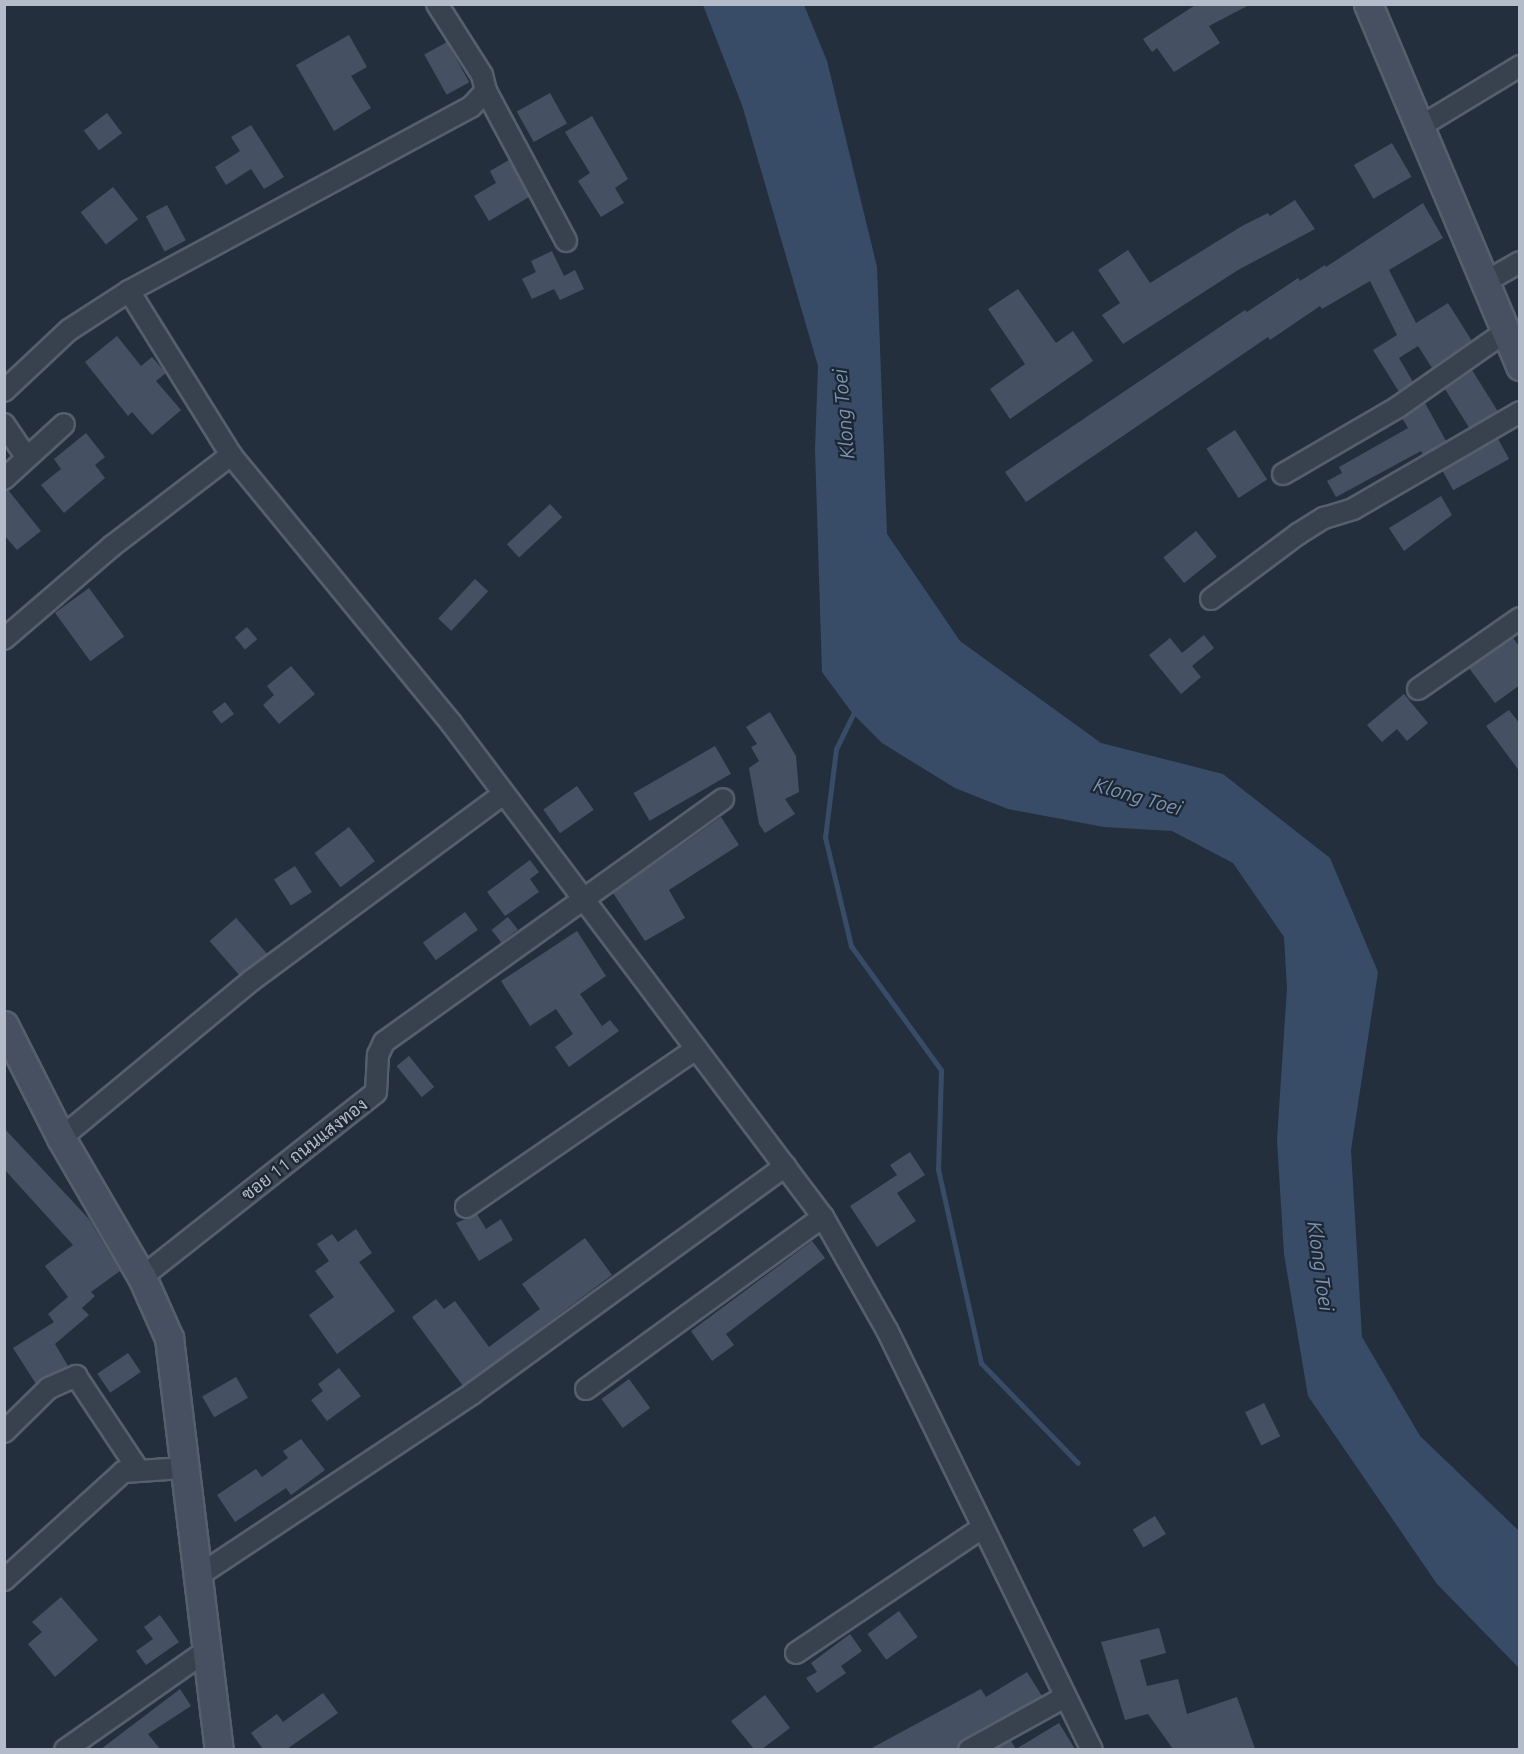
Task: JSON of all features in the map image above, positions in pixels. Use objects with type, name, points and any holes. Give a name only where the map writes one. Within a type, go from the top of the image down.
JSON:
[{"type":"street","points":[[437,4],[482,75],[486,91],[566,241]]},
{"type":"street","points":[[1368,4],[1520,366]]},
{"type":"street","points":[[1421,126],[1520,66]]},
{"type":"street","points":[[4,391],[69,330],[129,291],[471,107],[486,91]]},
{"type":"street","points":[[1485,282],[1520,262]]},
{"type":"street","points":[[129,291],[231,455],[451,723],[581,899],[823,1216],[886,1330],[1092,1749]]},
{"type":"street","points":[[1283,474],[1398,407],[1505,332]]},
{"type":"street","points":[[1211,599],[1298,534],[1324,518],[1353,509],[1520,412]]},
{"type":"street","points":[[4,424],[26,457]]},
{"type":"street","points":[[4,479],[64,424]]},
{"type":"street","points":[[4,639],[112,546],[231,455]]},
{"type":"street","points":[[1418,689],[1520,618]]},
{"type":"street","points":[[61,1138],[252,980],[503,794]]},
{"type":"street","name":"ซอย 11 ถนนแสงทอง","points":[[142,1276],[376,1092],[378,1055],[384,1042],[581,899],[723,800]]},
{"type":"street","points":[[4,1025],[61,1138],[142,1276],[169,1338],[219,1749]]},
{"type":"street","points":[[466,1207],[696,1049]]},
{"type":"street","points":[[198,1576],[473,1393],[785,1167]]},
{"type":"street","points":[[586,1389],[823,1216]]},
{"type":"street","points":[[4,1432],[49,1388],[76,1376],[139,1471]]},
{"type":"street","points":[[4,1580],[123,1472],[184,1468]]},
{"type":"street","points":[[796,1653],[982,1528]]},
{"type":"street","points":[[65,1749],[206,1651]]},
{"type":"street","points":[[969,1749],[1065,1697]]},
{"type":"water","name":"Klong Toei","points":[[703,5],[804,5],[827,61],[877,267],[887,534],[960,641],[1101,743],[1223,774],[1330,858],[1378,972],[1351,1150],[1362,1337],[1420,1436],[1519,1531],[1519,1668],[1437,1584],[1308,1396],[1284,1254],[1277,1140],[1287,988],[1284,937],[1233,863],[1172,831],[1104,827],[1008,809],[955,788],[882,743],[853,714],[822,672],[815,449],[818,366],[742,105]]},
{"type":"building","points":[[1197,4],[1251,4],[1209,26],[1220,43],[1174,72],[1157,48],[1152,52],[1143,39]]},
{"type":"building","points":[[349,35],[367,67],[351,76],[371,108],[334,131],[296,65]]},
{"type":"building","points":[[447,42],[469,82],[447,95],[424,55]]},
{"type":"building","points":[[550,93],[567,124],[534,142],[517,111]]},
{"type":"building","points":[[107,113],[122,133],[99,150],[84,130]]},
{"type":"building","points":[[592,116],[628,179],[615,188],[624,203],[601,217],[578,181],[590,173],[565,132]]},
{"type":"building","points":[[251,125],[284,177],[264,189],[251,169],[226,185],[215,167],[240,151],[231,137]]},
{"type":"building","points":[[1392,143],[1412,177],[1373,199],[1354,165]]},
{"type":"building","points":[[509,160],[529,197],[489,221],[474,196],[496,183],[490,171]]},
{"type":"building","points":[[113,187],[138,219],[106,245],[81,212]]},
{"type":"building","points":[[1295,200],[1315,229],[1238,270],[1123,344],[1102,315],[1120,303],[1098,270],[1128,250],[1150,283],[1242,226],[1268,213],[1270,216]]},
{"type":"building","points":[[1423,203],[1443,238],[1389,270],[1416,323],[1448,303],[1472,341],[1432,368],[1418,346],[1399,358],[1413,382],[1399,392],[1373,350],[1397,335],[1370,281],[1322,309],[1320,306],[1270,340],[1268,337],[1026,502],[1005,472],[1245,310],[1247,312],[1298,278],[1300,281],[1325,265],[1326,267]]},
{"type":"building","points":[[167,205],[186,240],[165,252],[146,216]]},
{"type":"building","points":[[552,251],[564,276],[575,270],[584,289],[560,300],[554,289],[532,299],[522,279],[536,272],[531,261]]},
{"type":"building","points":[[1018,289],[1056,343],[1073,331],[1093,361],[1010,419],[990,389],[1025,364],[988,309]]},
{"type":"building","points":[[117,336],[141,366],[152,357],[166,373],[156,381],[181,410],[152,435],[132,412],[128,416],[85,362]]},
{"type":"building","points":[[1472,370],[1498,412],[1470,429],[1444,387]]},
{"type":"building","points":[[1425,403],[1446,441],[1423,455],[1421,451],[1336,497],[1327,481],[1342,473],[1339,467],[1408,428],[1402,418]]},
{"type":"building","points":[[1235,430],[1267,479],[1239,498],[1206,449]]},
{"type":"building","points":[[86,433],[105,457],[95,465],[105,478],[64,513],[41,485],[61,469],[54,459]]},
{"type":"building","points":[[1498,439],[1509,459],[1453,490],[1442,470]]},
{"type":"building","points":[[8,490],[41,531],[17,550],[4,535],[4,491]]},
{"type":"building","points":[[1441,496],[1452,515],[1404,551],[1389,528]]},
{"type":"building","points":[[550,504],[562,517],[519,557],[507,544]]},
{"type":"building","points":[[1196,531],[1217,557],[1184,583],[1163,557]]},
{"type":"building","points":[[475,579],[488,591],[451,631],[438,618]]},
{"type":"building","points":[[89,588],[124,637],[90,661],[55,613]]},
{"type":"building","points":[[247,627],[257,639],[245,650],[235,637]]},
{"type":"building","points":[[1204,635],[1214,648],[1192,666],[1201,677],[1181,694],[1149,655],[1170,638],[1182,653]]},
{"type":"building","points":[[1513,638],[1520,647],[1520,685],[1495,703],[1469,668]]},
{"type":"building","points":[[291,666],[315,694],[279,724],[263,705],[274,695],[267,686]]},
{"type":"building","points":[[1404,694],[1428,723],[1407,741],[1397,729],[1382,742],[1367,725]]},
{"type":"building","points":[[225,702],[234,714],[221,724],[212,712]]},
{"type":"building","points":[[1509,710],[1520,724],[1520,772],[1486,726]]},
{"type":"building","points":[[770,712],[796,756],[799,792],[785,799],[795,814],[765,833],[759,824],[749,768],[759,761],[751,747],[757,744],[746,727]]},
{"type":"building","points":[[715,746],[731,774],[650,821],[634,793]]},
{"type":"building","points":[[577,786],[594,810],[560,833],[543,810]]},
{"type":"building","points":[[721,817],[739,845],[669,890],[685,918],[645,941],[613,893]]},
{"type":"building","points":[[349,827],[375,861],[341,887],[315,853]]},
{"type":"building","points":[[530,860],[539,872],[530,879],[539,892],[505,916],[487,892]]},
{"type":"building","points":[[295,866],[312,892],[291,906],[274,880]]},
{"type":"building","points":[[465,912],[478,930],[436,960],[423,943]]},
{"type":"building","points":[[508,917],[518,930],[501,943],[491,930]]},
{"type":"building","points":[[236,918],[267,954],[241,977],[210,941]]},
{"type":"building","points":[[577,931],[606,976],[580,994],[602,1026],[610,1020],[619,1031],[569,1067],[555,1047],[573,1034],[556,1009],[530,1026],[501,981]]},
{"type":"building","points":[[409,1056],[434,1087],[422,1097],[397,1066]]},
{"type":"building","points":[[4,1128],[89,1219],[120,1271],[91,1292],[95,1296],[82,1308],[89,1315],[55,1344],[68,1366],[36,1384],[13,1348],[54,1322],[48,1314],[68,1297],[45,1266],[73,1245],[4,1169]]},
{"type":"building","points":[[910,1152],[925,1175],[897,1193],[916,1221],[877,1247],[850,1206],[897,1175],[890,1165]]},
{"type":"building","points":[[477,1214],[486,1229],[501,1219],[513,1240],[479,1261],[456,1223]]},
{"type":"building","points":[[356,1229],[372,1253],[359,1262],[395,1311],[337,1354],[309,1315],[334,1297],[315,1271],[329,1261],[317,1244],[332,1234],[338,1242]]},
{"type":"building","points":[[585,1238],[612,1275],[463,1386],[412,1317],[436,1299],[444,1309],[455,1301],[489,1347],[540,1309],[522,1284]]},
{"type":"building","points":[[812,1241],[825,1258],[726,1334],[734,1345],[712,1361],[691,1331]]},
{"type":"building","points":[[128,1353],[141,1372],[110,1393],[97,1374]]},
{"type":"building","points":[[339,1368],[361,1396],[327,1421],[311,1400],[323,1391],[318,1384]]},
{"type":"building","points":[[236,1377],[248,1398],[214,1417],[202,1396]]},
{"type":"building","points":[[629,1379],[650,1408],[623,1428],[601,1399]]},
{"type":"building","points":[[1264,1403],[1280,1436],[1261,1445],[1245,1412]]},
{"type":"building","points":[[301,1439],[325,1470],[291,1495],[286,1488],[235,1522],[217,1495],[256,1469],[262,1477],[288,1458],[283,1451]]},
{"type":"building","points":[[1155,1516],[1166,1534],[1144,1547],[1133,1529]]},
{"type":"building","points":[[61,1597],[98,1640],[55,1677],[28,1644],[42,1632],[32,1622]]},
{"type":"building","points":[[899,1611],[918,1637],[886,1660],[867,1634]]},
{"type":"building","points":[[160,1615],[179,1642],[146,1665],[136,1651],[153,1639],[144,1627]]},
{"type":"building","points":[[1159,1628],[1166,1653],[1140,1660],[1147,1686],[1178,1679],[1187,1714],[1237,1697],[1255,1749],[1173,1749],[1148,1714],[1125,1720],[1101,1642]]},
{"type":"building","points":[[850,1634],[862,1651],[841,1666],[846,1673],[817,1693],[806,1678],[817,1672],[811,1663]]},
{"type":"building","points":[[1027,1672],[1042,1696],[963,1739],[957,1749],[870,1749],[981,1689],[986,1697]]},
{"type":"building","points":[[180,1689],[191,1706],[148,1734],[160,1749],[101,1749]]},
{"type":"building","points":[[323,1693],[338,1713],[287,1749],[263,1749],[251,1733],[277,1714],[283,1722]]},
{"type":"building","points":[[765,1695],[790,1728],[762,1749],[754,1749],[731,1721]]},
{"type":"building","points":[[1059,1723],[1075,1749],[1016,1749]]},
{"type":"building","points":[[1011,1741],[1016,1749],[995,1749]]},
{"type":"waterway","points":[[856,708],[836,749],[825,837],[851,946],[941,1070],[938,1169],[981,1363],[1078,1463]]}]
